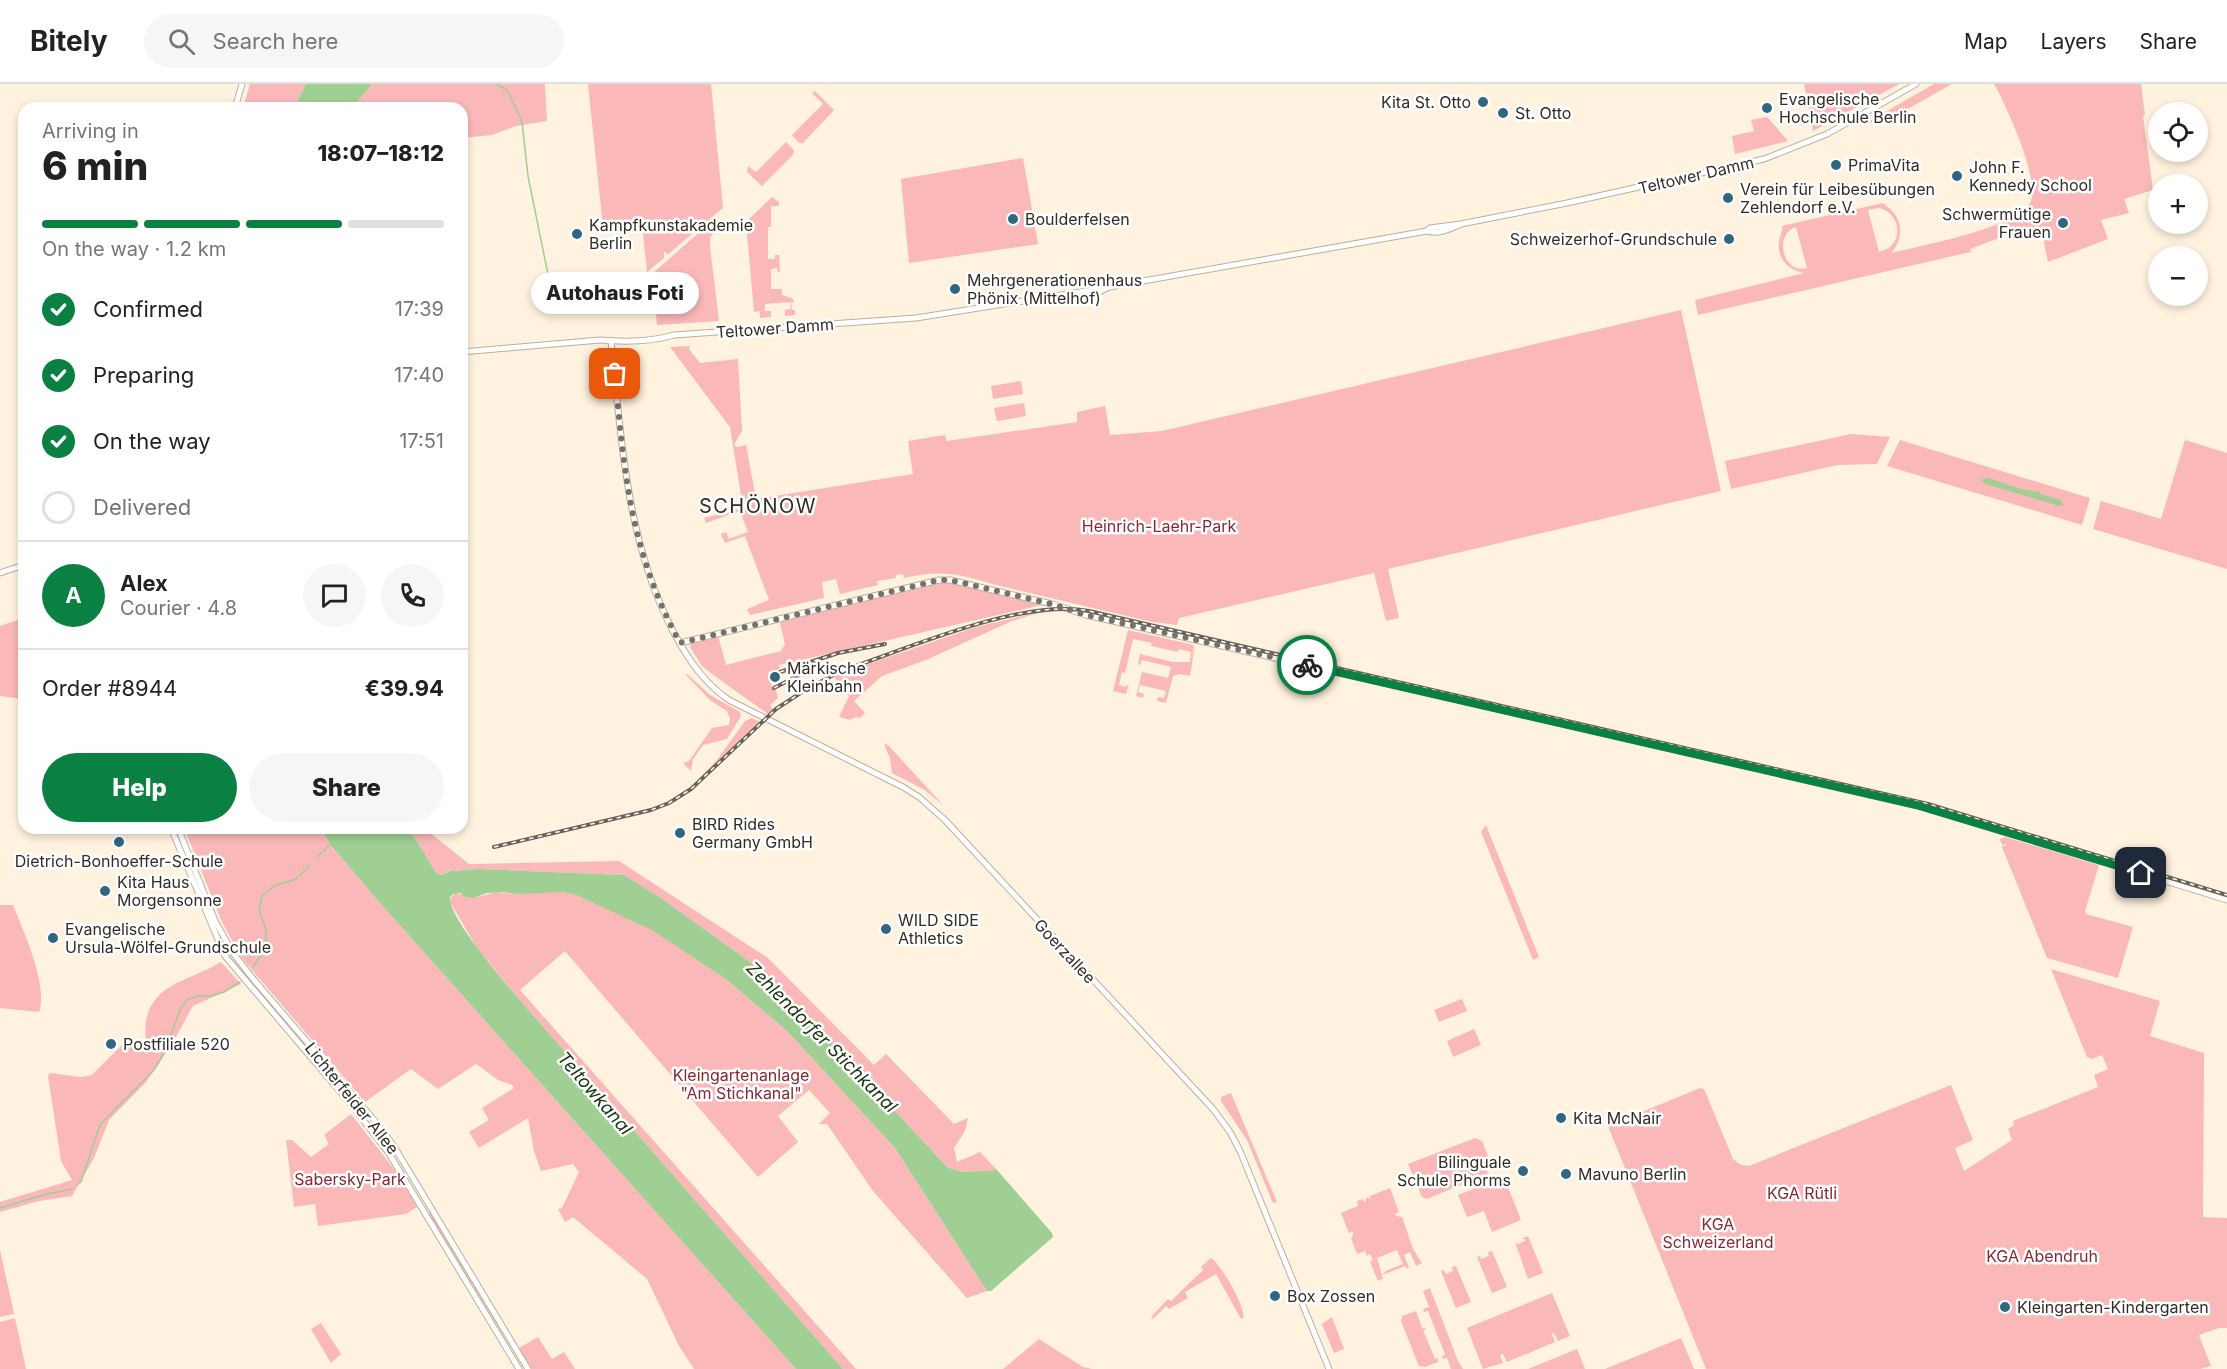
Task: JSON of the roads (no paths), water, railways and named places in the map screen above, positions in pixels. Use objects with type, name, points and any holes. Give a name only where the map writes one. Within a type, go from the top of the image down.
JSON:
[{"type":"main road","points":[[237,102],[242,84]]},
{"type":"main road","name":"Teltower Damm","points":[[468,351],[958,313],[1086,291],[1103,285],[1109,287],[1427,231],[1431,233],[1448,230],[1461,224],[1764,159],[1827,134],[1916,84]]},
{"type":"main road","name":"Goerzallee","points":[[611,341],[633,522],[650,580],[680,643],[701,676],[722,696],[903,787],[932,808],[1213,1109],[1230,1132],[1240,1151],[1329,1369]]},
{"type":"main road","points":[[0,573],[18,567]]},
{"type":"main road","points":[[680,643],[944,580],[1052,604],[1086,615],[1916,805],[2227,900]]},
{"type":"main road","name":"Lichterfelder Allee","points":[[174,834],[225,956],[354,1108],[388,1152],[519,1369]]},
{"type":"main road","name":"Lichterfelder Allee","points":[[180,834],[215,921],[230,947],[254,980],[380,1127],[395,1148],[528,1369]]},
{"type":"water","points":[[306,84],[372,84],[357,102],[297,102]]},
{"type":"water","points":[[1988,478],[2021,489],[2040,492],[2040,494],[2060,500],[2064,505],[2059,506],[1986,484],[1981,480]]},
{"type":"water","points":[[324,834],[413,834],[436,873],[441,875],[451,871],[480,869],[624,875],[661,898],[757,967],[947,1167],[962,1172],[997,1170],[1053,1237],[991,1291],[987,1291],[895,1148],[787,1031],[727,980],[652,930],[576,895],[563,892],[515,894],[503,892],[487,893],[474,898],[465,897],[460,893],[453,894],[450,897],[458,919],[518,998],[843,1369],[796,1369],[330,844]]},
{"type":"waterway","points":[[497,84],[508,91],[522,122],[528,176],[554,304]]},
{"type":"waterway","points":[[317,857],[332,843]]},
{"type":"waterway","points":[[253,967],[266,948],[266,930],[259,910],[262,896],[274,886],[296,879],[310,865]]},
{"type":"waterway","points":[[77,1185],[81,1182],[100,1125],[154,1070],[163,1055],[181,1008],[188,999],[212,996],[240,982]]},
{"type":"waterway","points":[[0,1208],[72,1189]]},
{"type":"railway","points":[[494,847],[651,810],[669,803],[691,789],[776,709],[841,671],[998,618],[1062,609],[1089,611],[1928,804],[2227,895]]},
{"type":"railway","points":[[780,672],[838,653],[885,644]]},
{"type":"railway","points":[[774,688],[809,670]]},
{"type":"place","name":"Kita St. Otto","points":[[1483,102]]},
{"type":"place","name":"Evangelische Hochschule Berlin","points":[[1767,108]]},
{"type":"place","name":"St. Otto","points":[[1503,113]]},
{"type":"place","name":"PrimaVita","points":[[1836,165]]},
{"type":"place","name":"John F. Kennedy School","points":[[1957,176]]},
{"type":"place","name":"Verein für Leibesübungen Zehlendorf e.V.","points":[[1728,198]]},
{"type":"place","name":"Boulderfelsen","points":[[1013,219]]},
{"type":"place","name":"Schwermütige Frauen","points":[[2063,223]]},
{"type":"place","name":"Kampfkunstakademie Berlin","points":[[577,234]]},
{"type":"place","name":"Schweizerhof-Grundschule","points":[[1729,239]]},
{"type":"place","name":"Mehrgenerationenhaus Phönix (Mittelhof)","points":[[955,289]]},
{"type":"place","name":"Autohaus Foti","points":[[615,374]]},
{"type":"place","name":"Märkische Kleinbahn","points":[[775,677]]},
{"type":"place","name":"BIRD Rides Germany GmbH","points":[[680,833]]},
{"type":"place","name":"Dietrich-Bonhoeffer-Schule","points":[[119,842]]},
{"type":"place","name":"Kita Haus Morgensonne","points":[[105,891]]},
{"type":"place","name":"WILD SIDE Athletics","points":[[886,929]]},
{"type":"place","name":"Evangelische Ursula-Wölfel-Grundschule","points":[[53,938]]},
{"type":"place","name":"Postfiliale 520","points":[[111,1044]]},
{"type":"place","name":"Kita McNair","points":[[1561,1118]]},
{"type":"place","name":"Bilinguale Schule Phorms","points":[[1523,1171]]},
{"type":"place","name":"Mavuno Berlin","points":[[1566,1174]]},
{"type":"place","name":"Box Zossen","points":[[1275,1296]]},
{"type":"place","name":"Kleingarten-Kindergarten","points":[[2005,1307]]},
{"type":"district","name":"SCHÖNOW","points":[[758,506]]},
{"type":"park label","name":"Heinrich-Laehr-Park","points":[[1159,526]]},
{"type":"park label","name":"Kleingartenanlage \"Am Stichkanal\"","points":[[741,1084]]},
{"type":"park label","name":"Sabersky-Park","points":[[350,1179]]},
{"type":"park label","name":"KGA Rütli","points":[[1802,1193]]},
{"type":"park label","name":"KGA Schweizerland","points":[[1718,1233]]},
{"type":"park label","name":"KGA Abendruh","points":[[2042,1256]]},
{"type":"water label","name":"Zehlendorfer Stichkanal","points":[[822,1037]]},
{"type":"water label","name":"Teltowkanal","points":[[595,1093]]}]
